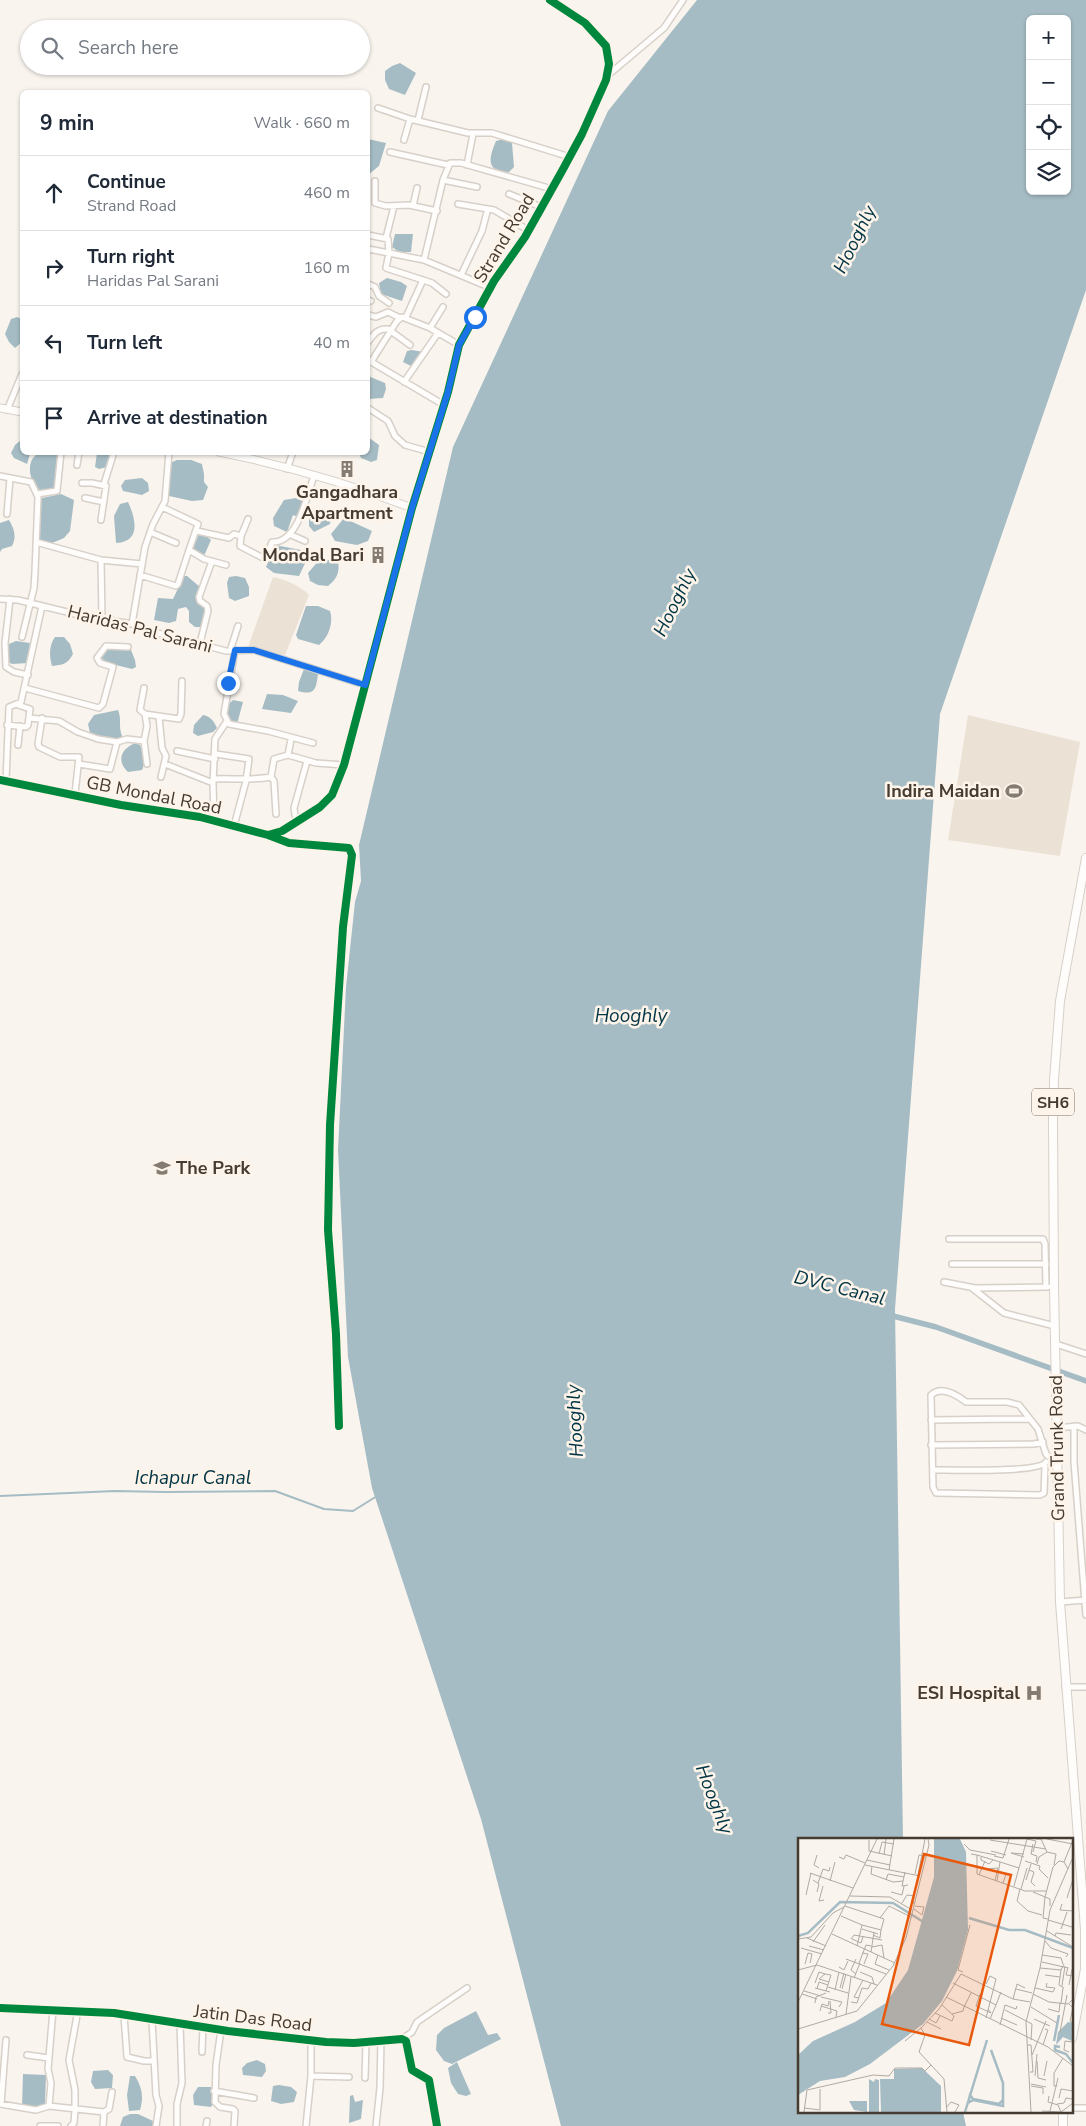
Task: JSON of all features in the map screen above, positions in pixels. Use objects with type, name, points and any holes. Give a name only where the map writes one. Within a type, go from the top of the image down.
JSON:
[{"type":"main road","name":"Grand Trunk Road","points":[[1074,2026],[1084,1969],[1085,1928],[1082,1855],[1065,1687],[1060,1602],[1056,1458],[1056,1346],[1050,1287],[1054,1078],[1063,982],[1086,858]]},
{"type":"street","name":"Strand Road","points":[[299,822],[320,808],[332,795],[344,765],[412,508],[444,405],[459,345],[570,157],[607,76],[610,64],[606,46],[585,24],[550,0]]},
{"type":"street","points":[[607,76],[664,28],[683,0]]},
{"type":"street","points":[[418,120],[426,87]]},
{"type":"street","points":[[378,108],[410,119],[473,134],[492,133],[570,157]]},
{"type":"street","points":[[404,140],[410,119]]},
{"type":"street","points":[[467,165],[473,134]]},
{"type":"street","points":[[390,152],[448,165],[452,162],[467,165],[552,189]]},
{"type":"street","points":[[424,260],[448,165]]},
{"type":"street","points":[[443,180],[477,187]]},
{"type":"street","points":[[376,181],[375,203],[413,206],[437,211]]},
{"type":"street","points":[[413,206],[417,188]]},
{"type":"street","points":[[509,194],[541,207]]},
{"type":"street","points":[[458,204],[494,210],[528,230]]},
{"type":"street","points":[[394,206],[386,238],[389,253],[386,268],[436,285],[446,294]]},
{"type":"street","points":[[461,275],[482,231],[487,212]]},
{"type":"street","points":[[370,235],[386,238]]},
{"type":"street","points":[[370,249],[424,260],[491,288]]},
{"type":"street","points":[[370,360],[403,318],[423,280]]},
{"type":"street","points":[[370,285],[375,287],[379,296],[389,303]]},
{"type":"street","points":[[430,328],[443,307]]},
{"type":"street","points":[[370,316],[376,317],[388,312],[430,328],[459,345]]},
{"type":"street","points":[[370,340],[377,331],[385,329],[391,331],[410,345]]},
{"type":"street","points":[[404,382],[438,333]]},
{"type":"street","points":[[370,362],[444,405]]},
{"type":"street","points":[[20,378],[4,409],[20,412]]},
{"type":"street","points":[[370,409],[388,421],[395,436],[405,446],[430,452]]},
{"type":"street","points":[[37,494],[57,491],[61,455]]},
{"type":"street","points":[[77,465],[79,455]]},
{"type":"street","points":[[101,520],[106,488],[104,484],[113,455]]},
{"type":"street","points":[[132,624],[142,564],[150,532],[165,501],[169,455]]},
{"type":"street","points":[[243,455],[412,508]]},
{"type":"street","points":[[287,469],[293,455]]},
{"type":"street","points":[[0,476],[31,482],[37,494],[34,588],[22,637]]},
{"type":"street","points":[[248,519],[241,536],[240,546],[264,558],[272,542],[279,543],[289,534],[301,516],[314,476]]},
{"type":"street","points":[[7,514],[10,478]]},
{"type":"street","points":[[82,484],[104,484]]},
{"type":"street","points":[[85,498],[104,502]]},
{"type":"street","points":[[140,575],[176,586],[196,531],[198,524],[162,507]]},
{"type":"street","points":[[196,531],[229,538],[234,534],[241,536]]},
{"type":"street","points":[[150,532],[176,543]]},
{"type":"street","points":[[289,534],[305,541]]},
{"type":"street","points":[[36,542],[101,560],[142,564]]},
{"type":"street","points":[[189,550],[212,561],[226,565]]},
{"type":"street","points":[[101,560],[102,619]]},
{"type":"street","points":[[200,643],[208,610],[199,597],[212,561]]},
{"type":"street","name":"Haridas Pal Sarani","points":[[0,599],[10,599],[132,624],[154,632],[232,651],[254,650],[365,685]]},
{"type":"street","points":[[10,599],[2,650],[2,664],[8,669],[28,676]]},
{"type":"street","points":[[18,705],[21,702],[28,676],[42,606]]},
{"type":"street","points":[[0,622],[7,623]]},
{"type":"street","points":[[238,626],[232,651],[224,714],[227,722],[313,743]]},
{"type":"street","points":[[25,688],[99,708],[102,704],[113,667],[100,663],[97,658],[106,646],[128,647]]},
{"type":"street","points":[[144,714],[179,719],[181,714],[182,681]]},
{"type":"street","points":[[144,688],[140,710],[144,714],[147,726],[144,741],[147,764]]},
{"type":"street","points":[[3,780],[7,725],[9,707],[18,705],[30,709],[30,718],[27,726],[7,725]]},
{"type":"street","points":[[159,717],[162,748],[166,753],[161,777]]},
{"type":"street","points":[[30,718],[59,721],[78,732],[98,739],[118,742],[127,739],[144,741]]},
{"type":"street","points":[[42,718],[39,747],[60,757],[79,758],[80,764],[75,794]]},
{"type":"street","points":[[214,821],[213,781],[216,735],[227,722]]},
{"type":"street","points":[[18,745],[20,726]]},
{"type":"street","points":[[288,755],[291,738]]},
{"type":"street","points":[[80,764],[110,769],[118,742]]},
{"type":"street","points":[[176,751],[248,758],[250,762],[234,826]]},
{"type":"street","points":[[276,814],[274,781],[271,777],[274,759],[288,755],[307,760],[344,765]]},
{"type":"street","points":[[268,835],[282,831],[299,822],[294,808],[307,760]]},
{"type":"street","points":[[165,764],[213,781],[231,778],[246,781],[271,777]]},
{"type":"street","name":"GB Mondal Road","points":[[3,780],[121,804],[200,816],[268,835]]},
{"type":"street","points":[[268,835],[289,843],[349,848],[352,855],[343,927],[330,1125],[328,1230],[336,1334],[339,1426]]},
{"type":"street","points":[[944,1282],[972,1288],[1050,1287],[1045,1244],[1041,1238],[949,1239]]},
{"type":"street","points":[[952,1264],[1046,1264]]},
{"type":"street","points":[[972,1288],[1004,1313],[1055,1326]]},
{"type":"street","points":[[1056,1346],[1086,1354]]},
{"type":"street","points":[[941,1391],[956,1394],[966,1402],[1014,1403],[1022,1407],[1030,1419],[1038,1429],[1046,1454],[1044,1493],[940,1494],[934,1491],[931,1445],[932,1393],[941,1391]]},
{"type":"street","points":[[931,1420],[1030,1419]]},
{"type":"street","points":[[1056,1425],[1074,1426],[1086,1430]]},
{"type":"street","points":[[1074,1426],[1074,1462],[1086,1615]]},
{"type":"street","points":[[931,1445],[1034,1444],[1043,1442]]},
{"type":"street","points":[[1046,1454],[1049,1457],[1056,1458]]},
{"type":"street","points":[[933,1470],[1024,1469],[1045,1465]]},
{"type":"street","points":[[1060,1602],[1085,1600]]},
{"type":"street","points":[[1065,1687],[1086,1687]]},
{"type":"street","points":[[436,2126],[429,2080],[412,2070],[406,2041],[402,2038],[412,2032],[418,2022],[468,1988]]},
{"type":"street","name":"Jatin Das Road","points":[[0,2008],[78,2010],[311,2041],[366,2042],[402,2038]]},
{"type":"street","points":[[49,2106],[51,2083],[49,2058],[53,2010]]},
{"type":"street","points":[[71,2126],[74,2123],[75,2090],[69,2060],[78,2010]]},
{"type":"street","points":[[124,2015],[127,2057],[144,2061],[153,2060]]},
{"type":"street","points":[[152,2020],[153,2060],[156,2095],[159,2106],[156,2126]]},
{"type":"street","points":[[177,2126],[177,2104],[182,2083],[180,2024]]},
{"type":"street","points":[[202,2052],[203,2027]]},
{"type":"street","points":[[221,2030],[214,2091],[217,2106],[231,2108],[235,2111],[234,2126]]},
{"type":"street","points":[[6,2040],[1,2104],[36,2110],[49,2106],[104,2112],[109,2109],[112,2092]]},
{"type":"street","points":[[376,2126],[380,2088],[381,2040]]},
{"type":"street","points":[[306,2126],[312,2076],[311,2041]]},
{"type":"street","points":[[365,2078],[366,2042]]},
{"type":"street","points":[[27,2055],[49,2058]]},
{"type":"street","points":[[312,2076],[349,2077]]},
{"type":"street","points":[[214,2091],[254,2098]]},
{"type":"street","points":[[102,2126],[104,2112]]},
{"type":"street","points":[[40,2126],[58,2126]]},
{"type":"shaded area","points":[[273,577],[292,583],[309,595],[285,655],[248,647]]},
{"type":"shaded area","name":"Indira Maidan","points":[[968,715],[1080,742],[1060,856],[948,840]]},
{"type":"water","name":"Hooghly","points":[[697,0],[1086,0],[1086,290],[940,714],[895,1309],[903,1838],[798,1838],[798,2114],[963,2114],[966,2126],[561,2126],[481,1819],[372,1488],[348,1357],[338,1150],[346,987],[355,902],[361,881],[359,845],[453,447],[608,111]]},
{"type":"water","points":[[400,63],[416,73],[405,95],[389,89],[385,80],[385,71]]},
{"type":"water","points":[[370,139],[386,143],[379,166],[370,173]]},
{"type":"water","points":[[504,139],[512,143],[514,167],[509,172],[496,170],[492,167],[491,163],[496,141]]},
{"type":"water","points":[[395,234],[413,234],[411,252],[399,252],[392,247]]},
{"type":"water","points":[[387,278],[407,286],[402,301],[381,294],[379,283]]},
{"type":"water","points":[[20,318],[20,344],[15,348],[5,334],[11,319]]},
{"type":"water","points":[[407,351],[423,352],[424,359],[420,363],[411,366],[403,362]]},
{"type":"water","points":[[370,377],[385,383],[386,389],[383,398],[370,399]]},
{"type":"water","points":[[370,438],[379,445],[377,460],[371,462],[361,458],[360,455],[370,455]]},
{"type":"water","points":[[20,441],[20,455],[30,455],[27,464],[14,458],[11,453],[15,445]]},
{"type":"water","points":[[36,455],[59,455],[56,488],[44,492],[35,486],[30,474],[33,458]]},
{"type":"water","points":[[97,455],[110,455],[107,467],[99,469],[95,467]]},
{"type":"water","points":[[177,460],[191,460],[202,464],[204,482],[208,487],[203,500],[192,501],[169,496],[170,463]]},
{"type":"water","points":[[142,478],[148,483],[149,491],[142,495],[123,491],[121,486],[125,480]]},
{"type":"water","points":[[61,494],[74,500],[70,531],[64,538],[52,543],[38,540],[42,498]]},
{"type":"water","points":[[296,498],[303,501],[304,516],[301,518],[293,515],[287,532],[274,526],[273,518],[284,500]]},
{"type":"water","points":[[128,502],[133,515],[133,534],[130,539],[116,543],[114,516],[120,504]]},
{"type":"water","points":[[315,510],[326,511],[331,518],[330,524],[314,532],[309,526],[309,518]]},
{"type":"water","points":[[344,518],[372,531],[368,541],[357,545],[335,541],[331,534]]},
{"type":"water","points":[[9,520],[14,533],[14,543],[0,552],[0,523]]},
{"type":"water","points":[[199,534],[205,535],[211,540],[204,556],[192,550]]},
{"type":"water","points":[[275,545],[301,550],[309,555],[299,576],[274,573],[266,567]]},
{"type":"water","points":[[320,559],[338,561],[339,569],[337,575],[328,586],[318,585],[310,581],[308,573]]},
{"type":"water","points":[[184,576],[187,576],[200,587],[197,602],[207,609],[201,627],[195,627],[189,622],[189,611],[186,607],[178,609],[176,621],[169,623],[154,620],[158,598],[173,599]]},
{"type":"water","points":[[229,577],[245,578],[249,587],[249,596],[235,601],[229,598],[227,583]]},
{"type":"water","points":[[306,606],[318,606],[330,611],[329,630],[319,645],[298,639],[296,635]]},
{"type":"water","points":[[55,637],[64,637],[70,644],[73,654],[64,663],[52,666],[50,651]]},
{"type":"water","points":[[16,641],[30,643],[28,663],[12,664],[7,661],[9,644]]},
{"type":"water","points":[[108,648],[131,650],[136,667],[132,669],[108,663],[101,658],[102,653]]},
{"type":"water","points":[[304,669],[318,674],[316,687],[312,692],[298,691]]},
{"type":"water","points":[[267,694],[283,695],[298,701],[291,713],[262,709]]},
{"type":"water","points":[[233,700],[243,702],[237,724],[231,723],[227,714],[228,705]]},
{"type":"water","points":[[118,710],[122,736],[120,741],[98,738],[90,733],[88,724],[94,715]]},
{"type":"water","points":[[203,715],[212,719],[217,728],[213,732],[198,736],[193,733],[194,725]]},
{"type":"water","points":[[136,743],[140,745],[143,751],[143,767],[142,770],[128,772],[122,764],[122,755],[127,748]]},
{"type":"water","points":[[476,2011],[488,2035],[497,2033],[501,2039],[452,2064],[444,2061],[436,2050],[437,2035],[444,2028]]},
{"type":"water","points":[[257,2060],[265,2064],[266,2071],[262,2077],[243,2075],[242,2068],[247,2063]]},
{"type":"water","points":[[457,2062],[471,2094],[466,2096],[458,2094],[451,2083],[448,2068]]},
{"type":"water","points":[[108,2070],[113,2075],[112,2088],[95,2089],[91,2082],[93,2071]]},
{"type":"water","points":[[23,2074],[46,2075],[45,2105],[38,2109],[22,2107]]},
{"type":"water","points":[[130,2076],[135,2076],[141,2088],[142,2101],[140,2110],[129,2111],[127,2095]]},
{"type":"water","points":[[273,2086],[291,2087],[297,2092],[294,2102],[281,2104],[271,2101]]},
{"type":"water","points":[[198,2087],[211,2087],[214,2102],[211,2107],[194,2105],[193,2095]]},
{"type":"water","points":[[353,2095],[355,2102],[363,2100],[361,2119],[349,2123],[350,2096]]},
{"type":"water","points":[[130,2114],[138,2114],[153,2121],[153,2126],[120,2126],[123,2117]]},
{"type":"waterway","name":"DVC Canal","points":[[889,1315],[936,1327],[1086,1381]]},
{"type":"waterway","name":"Ichapur Canal","points":[[0,1496],[115,1491],[275,1491],[324,1509],[353,1511],[377,1496]]},
{"type":"cycle path","points":[[0,780],[121,805],[200,817],[268,835],[282,831],[320,807],[332,795],[344,765],[412,508],[448,392],[459,345],[494,281],[525,237],[562,171],[582,134],[606,80],[609,64],[606,46],[585,23],[550,0]]},
{"type":"cycle path","points":[[268,835],[289,843],[349,848],[352,855],[343,927],[330,1125],[328,1230],[336,1334],[339,1426]]},
{"type":"cycle path","points":[[0,2008],[114,2013],[228,2031],[326,2042],[354,2043],[402,2039],[406,2041],[412,2070],[429,2080],[437,2126]]},
{"type":"place","name":"Gangadhara Apartment","points":[[347,469]]},
{"type":"place","name":"Mondal Bari","points":[[378,555]]},
{"type":"place","name":"Indira Maidan","points":[[1014,791]]},
{"type":"place","name":"The Park","points":[[162,1168]]},
{"type":"place","name":"ESI Hospital","points":[[1034,1693]]},
{"type":"route","points":[[228,683],[235,650],[254,650],[365,685],[412,508],[448,392],[459,345],[475,317]]}]
